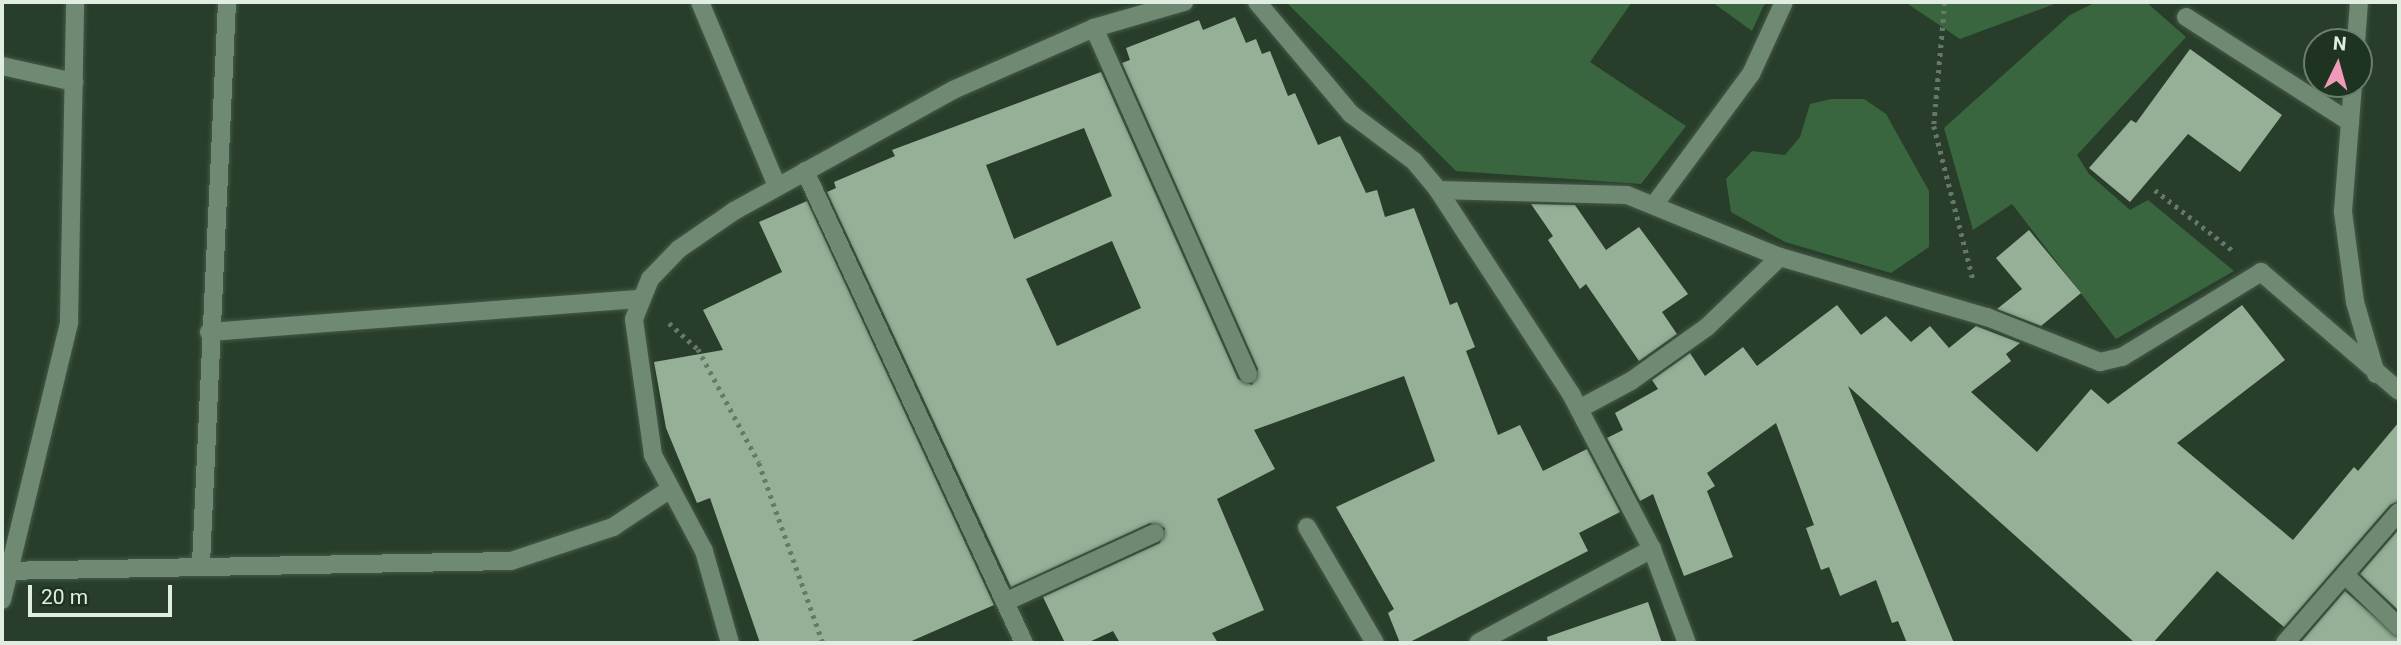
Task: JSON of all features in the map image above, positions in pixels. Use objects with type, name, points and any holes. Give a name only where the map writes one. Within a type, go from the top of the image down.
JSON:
[{"type":"street","points":[[2,600],[4,571],[69,322],[75,2]]},
{"type":"street","points":[[201,564],[209,332],[227,2]]},
{"type":"street","points":[[700,2],[777,186]]},
{"type":"street","points":[[730,643],[704,551],[669,490],[651,441],[634,319],[650,279],[679,249],[777,186],[953,90],[1094,28],[1184,2]]},
{"type":"street","points":[[1257,2],[1351,114],[1414,161],[1438,190],[1579,409],[1652,549],[1687,643]]},
{"type":"street","points":[[1654,205],[1751,74],[1784,2]]},
{"type":"street","points":[[2357,28],[2359,2]]},
{"type":"street","points":[[2186,17],[2350,122]]},
{"type":"street","points":[[1094,28],[1248,374]]},
{"type":"street","points":[[2,66],[74,82]]},
{"type":"street","points":[[2352,98],[2343,212],[2355,302],[2376,374]]},
{"type":"street","points":[[805,171],[1024,643]]},
{"type":"street","points":[[1438,190],[1627,195],[1780,257],[1983,316],[2100,362],[2122,357],[2261,272],[2376,374],[2399,391]]},
{"type":"street","points":[[1579,409],[1631,381],[1707,327],[1780,257]]},
{"type":"street","points":[[209,332],[642,299]]},
{"type":"street","points":[[4,571],[201,564],[512,561],[613,527],[669,490]]},
{"type":"street","points":[[2285,643],[2399,512]]},
{"type":"street","points":[[1307,527],[1376,643]]},
{"type":"street","points":[[1004,602],[1155,533]]},
{"type":"street","points":[[1478,643],[1652,549]]},
{"type":"street","points":[[2345,575],[2399,627]]},
{"type":"path","points":[[1945,2],[1934,126],[1983,316]]},
{"type":"path","points":[[2155,190],[2261,272]]},
{"type":"path","points":[[642,299],[698,349],[753,452],[823,643]]},
{"type":"green space","points":[[1632,2],[1590,62],[1686,126],[1641,184],[1456,171],[1287,3]]},
{"type":"green space","points":[[1712,2],[1771,2],[1764,5],[1752,31]]},
{"type":"green space","points":[[1905,2],[2060,2],[1960,39]]},
{"type":"green space","points":[[2096,2],[2146,2],[2186,37],[2077,155],[2089,174],[2130,210],[2148,200],[2234,271],[2116,339],[2012,204],[1973,230],[1944,128],[2070,15]]},
{"type":"green space","points":[[1831,99],[1864,99],[1886,114],[1929,191],[1929,247],[1891,273],[1785,242],[1731,212],[1726,179],[1752,151],[1785,155],[1800,137],[1810,104]]},
{"type":"building","points":[[1235,17],[1246,43],[1256,39],[1262,54],[1270,51],[1288,96],[1295,93],[1318,145],[1340,136],[1366,193],[1377,190],[1385,217],[1414,208],[1450,305],[1457,302],[1475,347],[1466,351],[1498,435],[1520,425],[1543,471],[1587,449],[1620,512],[1579,533],[1588,551],[1408,643],[1400,643],[1388,613],[1394,609],[1336,507],[1435,461],[1404,376],[1254,430],[1275,469],[1217,499],[1264,610],[1212,633],[1218,643],[1120,643],[1113,631],[1087,643],[1065,643],[1043,597],[1160,543],[1165,528],[1150,523],[1011,587],[827,192],[836,188],[834,182],[895,156],[892,150],[1101,72],[1238,379],[1252,385],[1258,369],[1122,63],[1130,60],[1126,48],[1199,20],[1203,30]],"holes":[[[1084,128],[1112,196],[1014,239],[986,165]],[[1112,241],[1141,308],[1057,346],[1026,279]]]},
{"type":"building","points":[[2190,49],[2282,115],[2240,172],[2188,134],[2130,202],[2089,168],[2131,120],[2136,123]]},
{"type":"building","points":[[807,201],[994,605],[907,643],[760,643],[710,498],[697,503],[666,428],[654,362],[723,350],[703,310],[782,272],[759,222]]},
{"type":"building","points":[[1531,204],[1575,205],[1606,250],[1639,227],[1688,294],[1662,312],[1677,334],[1639,361],[1586,284],[1580,289],[1548,240],[1553,236]]},
{"type":"building","points":[[2029,230],[2081,293],[2041,326],[1997,309],[2022,289],[1996,258]]},
{"type":"building","points":[[1837,305],[1861,335],[1886,316],[1911,342],[1930,326],[1949,348],[1976,326],[2020,343],[2006,354],[2011,361],[1971,392],[2037,452],[2091,389],[2108,404],[2242,305],[2285,360],[2177,443],[2293,540],[2354,467],[2358,471],[2399,422],[2399,501],[2390,505],[2284,627],[2217,571],[2153,643],[2135,643],[1848,386],[1954,643],[1907,643],[1898,621],[1892,623],[1876,580],[1840,596],[1829,567],[1821,570],[1806,528],[1814,525],[1776,423],[1707,473],[1715,486],[1707,491],[1733,557],[1684,576],[1653,494],[1640,501],[1607,438],[1623,430],[1615,413],[1658,389],[1652,380],[1690,353],[1705,376],[1743,347],[1757,366]]},
{"type":"building","points":[[2399,529],[2399,611],[2360,574]]},
{"type":"building","points":[[2345,591],[2399,638],[2399,643],[2301,642]]},
{"type":"building","points":[[1648,602],[1662,643],[1548,643],[1547,637]]}]
